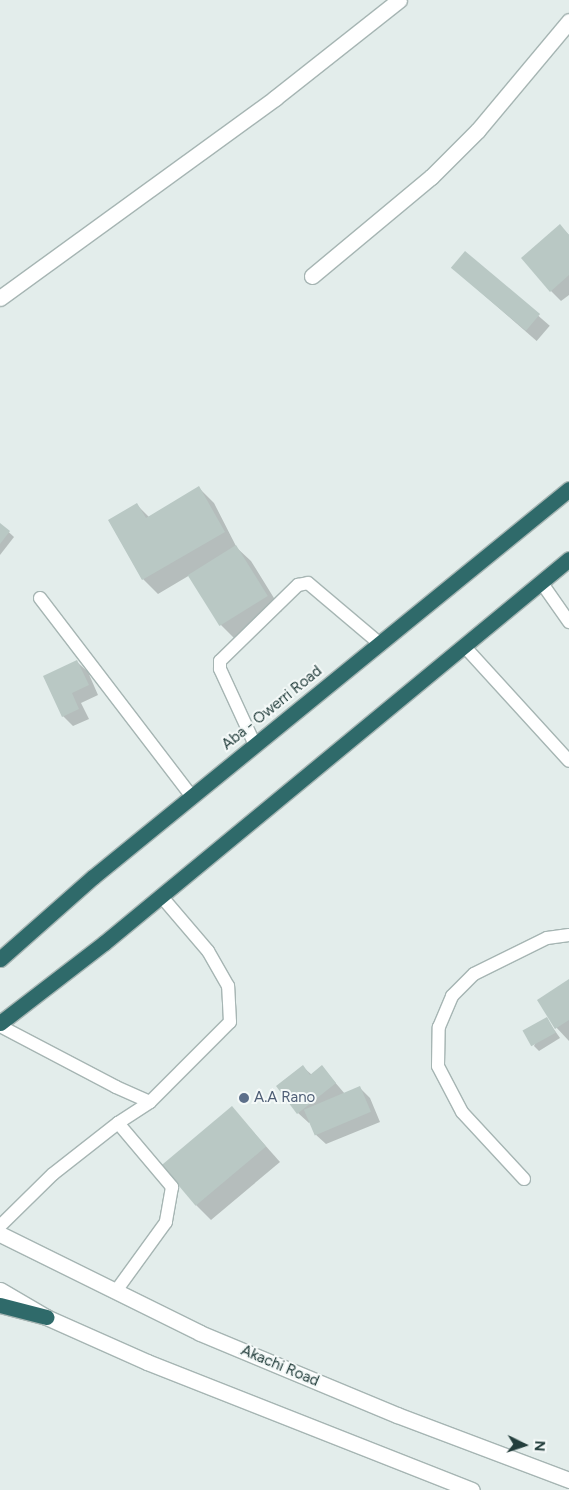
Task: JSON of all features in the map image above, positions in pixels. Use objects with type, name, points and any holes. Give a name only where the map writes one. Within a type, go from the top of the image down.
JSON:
[{"type":"highway","name":"Aba - Owerri Road","points":[[0,959],[93,878],[569,488]]},
{"type":"highway","points":[[0,1024],[104,943],[569,559]]},
{"type":"highway","points":[[0,1305],[46,1317]]},
{"type":"main road","points":[[0,298],[276,98],[399,0]]},
{"type":"main road","points":[[312,276],[431,177],[478,130],[569,21]]},
{"type":"main road","name":"Akachi Road","points":[[0,1234],[200,1333],[361,1400],[569,1480]]},
{"type":"main road","points":[[0,1290],[46,1317],[147,1362],[472,1490]]},
{"type":"lane","points":[[541,582],[569,622]]},
{"type":"lane","points":[[255,745],[220,669],[220,661],[298,584],[308,583],[379,643]]},
{"type":"lane","points":[[40,598],[192,797]]},
{"type":"lane","points":[[465,646],[569,762]]},
{"type":"lane","points":[[0,1226],[53,1174],[118,1123],[150,1102],[230,1022],[228,986],[208,951],[161,896]]},
{"type":"lane","points":[[524,1179],[462,1112],[438,1066],[439,1027],[452,996],[474,974],[547,938],[569,934]]},
{"type":"lane","points":[[0,1024],[150,1102]]},
{"type":"lane","points":[[116,1291],[166,1222],[172,1187],[118,1123]]},
{"type":"building","points":[[560,224],[569,235],[569,275],[550,292],[521,258]]},
{"type":"building","points":[[465,251],[540,314],[526,331],[451,268]]},
{"type":"building","points":[[199,486],[225,532],[142,580],[108,520],[137,503],[146,518]]},
{"type":"building","points":[[0,523],[10,531],[0,544]]},
{"type":"building","points":[[236,545],[268,596],[219,626],[188,575]]},
{"type":"building","points":[[77,660],[89,685],[72,693],[79,709],[62,717],[43,676]]},
{"type":"building","points":[[569,979],[569,1020],[555,1029],[537,1000]]},
{"type":"building","points":[[547,1017],[556,1033],[531,1046],[523,1031]]},
{"type":"building","points":[[303,1065],[310,1075],[322,1065],[336,1083],[297,1114],[276,1086]]},
{"type":"building","points":[[360,1086],[371,1112],[315,1136],[304,1110]]},
{"type":"building","points":[[232,1106],[266,1147],[196,1206],[162,1165]]},
{"type":"place","name":"A.A Rano","points":[[244,1098]]}]
